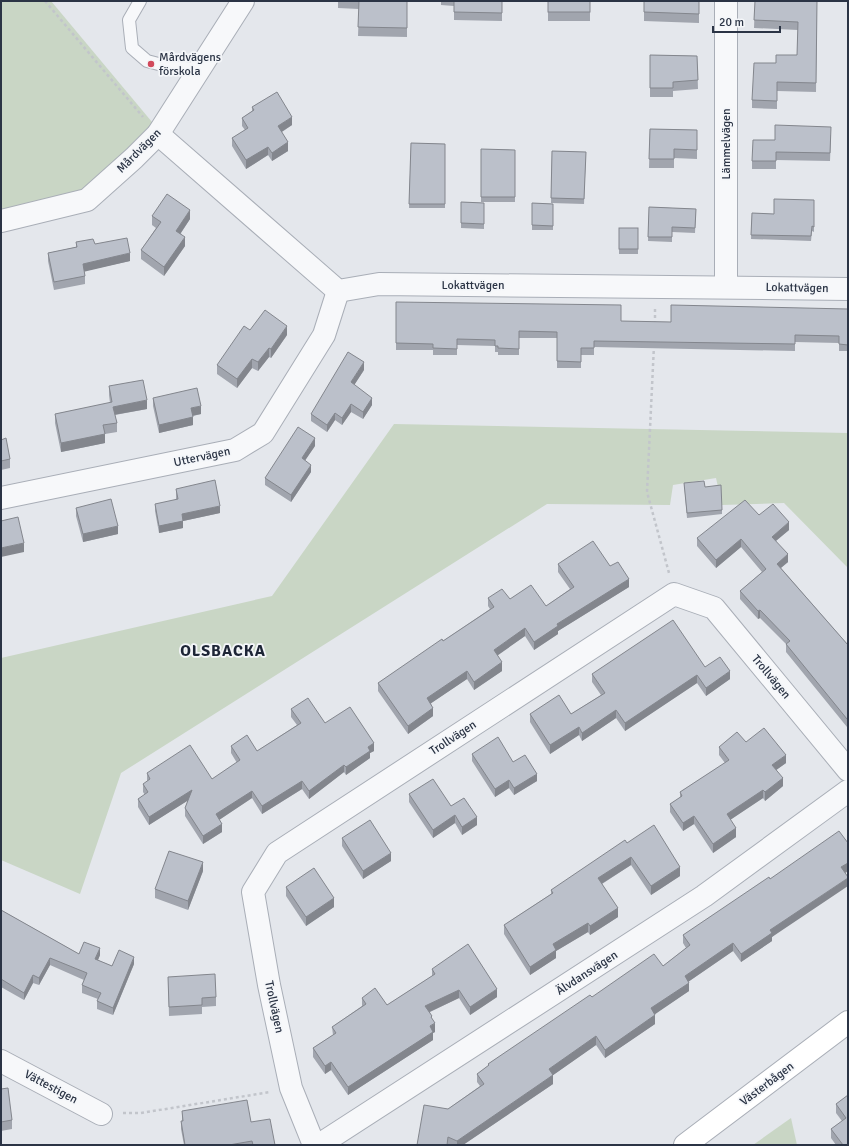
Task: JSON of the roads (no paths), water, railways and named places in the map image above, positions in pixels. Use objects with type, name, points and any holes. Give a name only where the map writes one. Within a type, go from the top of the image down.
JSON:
[{"type":"street","name":"Mårdvägen","points":[[1,221],[87,200],[158,134],[243,1]]},
{"type":"street","name":"Lämmelvägen","points":[[726,1],[726,287]]},
{"type":"street","points":[[158,134],[338,291]]},
{"type":"street","name":"Lokattvägen","points":[[338,291],[379,284],[848,289]]},
{"type":"street","name":"Uttervägen","points":[[1,498],[235,450],[263,433],[324,334],[338,291]]},
{"type":"street","name":"Trollvägen","points":[[314,1145],[291,1088],[269,986],[253,892],[277,853],[674,594],[714,608],[848,770]]},
{"type":"street","name":"Älvdansvägen","points":[[319,1145],[704,896],[848,791]]},
{"type":"street","name":"Västerbågen","points":[[685,1145],[848,1022]]},
{"type":"street","name":"Vättestigen","points":[[1,1061],[102,1114]]},
{"type":"lane","points":[[140,1],[129,20],[132,48],[147,61],[170,67],[200,69]]},
{"type":"place","name":"Mårdvägens förskola","points":[[151,64]]},
{"type":"district","name":"OLSBACKA","points":[[223,651]]}]
